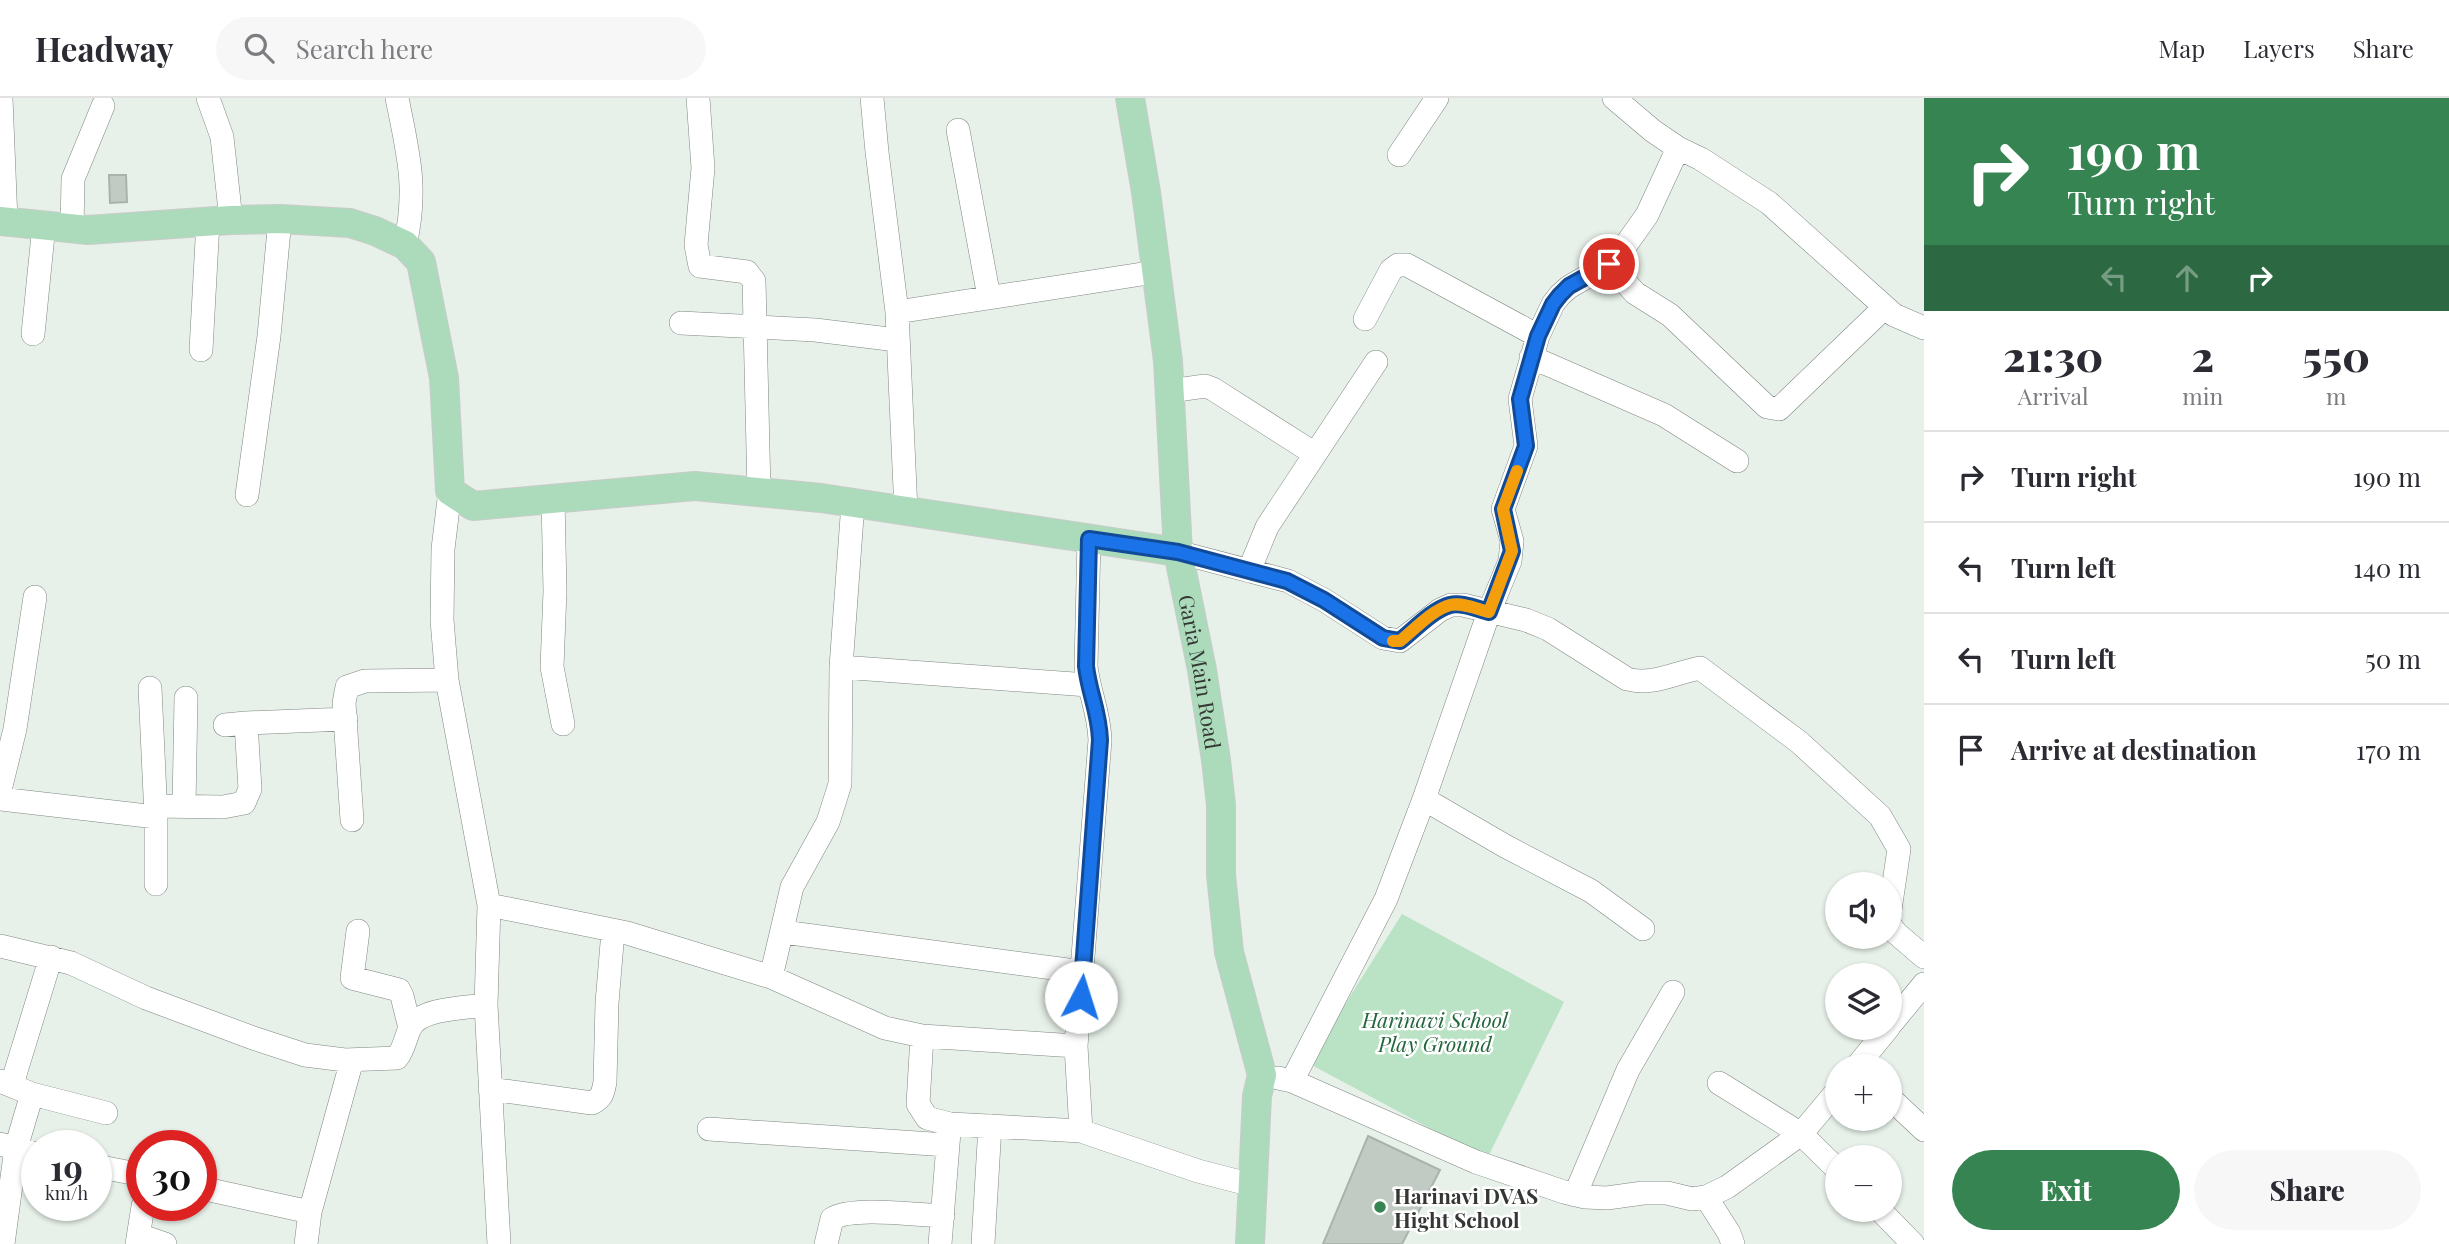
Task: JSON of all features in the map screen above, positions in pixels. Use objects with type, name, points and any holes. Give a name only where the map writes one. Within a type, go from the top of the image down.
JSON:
[{"type":"main road","name":"Garia Main Road","points":[[1130,98],[1146,192],[1170,391],[1178,552],[1202,670],[1216,760],[1221,805],[1221,875],[1229,952],[1262,1075],[1257,1096],[1250,1244]]},
{"type":"main road","points":[[3,221],[88,230],[280,219],[350,223],[376,230],[405,245],[422,262],[444,378],[450,491],[473,506],[695,486],[906,510],[1178,552]]},
{"type":"street","points":[[1,98],[3,221]]},
{"type":"street","points":[[201,350],[220,221],[222,137],[208,98]]},
{"type":"street","points":[[397,98],[411,171],[411,216],[405,245]]},
{"type":"street","points":[[698,98],[703,167],[696,244],[700,266],[747,272],[754,281],[760,492]]},
{"type":"street","points":[[872,98],[897,312],[906,510]]},
{"type":"street","points":[[1399,155],[1437,98]]},
{"type":"street","points":[[1621,99],[1653,131],[1769,203],[1894,315],[1924,328]]},
{"type":"street","points":[[72,229],[74,179],[103,106]]},
{"type":"street","points":[[958,130],[989,297]]},
{"type":"street","points":[[1292,1081],[1386,898],[1512,551],[1503,509],[1526,446],[1520,399],[1535,347],[1553,304],[1560,295],[1569,286],[1609,264],[1623,249],[1647,215],[1678,148]]},
{"type":"street","points":[[247,495],[269,337],[280,219]]},
{"type":"street","points":[[33,334],[44,225]]},
{"type":"street","points":[[1609,264],[1635,293],[1670,315],[1767,407],[1774,410],[1779,409],[1885,307]]},
{"type":"street","points":[[1365,319],[1391,270],[1398,265],[1407,265],[1535,347],[1664,415],[1737,461]]},
{"type":"street","points":[[897,312],[1155,272]]},
{"type":"street","points":[[681,323],[815,330],[897,340]]},
{"type":"street","points":[[1249,571],[1267,527],[1376,362]]},
{"type":"street","points":[[1170,391],[1205,386],[1213,389],[1315,454]]},
{"type":"street","points":[[450,491],[443,549],[442,620],[447,680],[489,905],[486,1006],[499,1244]]},
{"type":"street","points":[[553,499],[555,591],[552,667],[563,724]]},
{"type":"street","points":[[771,977],[792,887],[828,822],[840,784],[841,667],[853,503]]},
{"type":"street","points":[[1081,1131],[1076,1046],[1100,740],[1098,710],[1088,685],[1086,666],[1089,539]]},
{"type":"street","points":[[1178,552],[1287,581],[1392,641],[1400,641],[1440,610],[1451,605],[1462,605],[1526,620],[1562,636],[1604,667],[1627,680],[1641,683],[1658,681],[1699,668],[1799,742],[1880,816],[1899,849],[1896,872]]},
{"type":"street","points":[[0,790],[15,729],[35,597]]},
{"type":"street","points":[[841,667],[1088,685]]},
{"type":"street","points":[[352,820],[345,692],[352,684],[365,681],[447,680]]},
{"type":"street","points":[[150,688],[156,811],[156,884]]},
{"type":"street","points":[[184,806],[186,698]]},
{"type":"street","points":[[0,799],[156,811],[184,806],[223,807],[244,803],[250,789],[236,724],[345,719]]},
{"type":"street","points":[[1424,799],[1591,891],[1643,929]]},
{"type":"street","points":[[489,905],[613,931],[771,977],[886,1027],[922,1036],[1076,1046]]},
{"type":"street","points":[[358,931],[352,978],[399,990],[410,1028]]},
{"type":"street","points":[[491,1089],[592,1103],[599,1100],[605,1082],[607,1003],[613,931]]},
{"type":"street","points":[[783,932],[1083,972]]},
{"type":"street","points":[[1902,938],[1924,957]]},
{"type":"street","points":[[0,946],[71,963],[146,998],[305,1055],[352,1060],[397,1058],[402,1053],[410,1028],[417,1018],[427,1014],[486,1006]]},
{"type":"street","points":[[3,1244],[18,1149],[14,1086],[51,957]]},
{"type":"street","points":[[1902,1010],[1924,984]]},
{"type":"street","points":[[1575,1195],[1628,1070],[1673,992]]},
{"type":"street","points":[[922,1036],[918,1104],[927,1118],[949,1134]]},
{"type":"street","points":[[1867,1054],[1878,1040]]},
{"type":"street","points":[[306,1244],[310,1212],[352,1060]]},
{"type":"street","points":[[1262,1075],[1292,1081],[1476,1162],[1575,1195],[1607,1198],[1643,1193],[1692,1199],[1706,1197],[1727,1186],[1801,1134],[1825,1105]]},
{"type":"street","points":[[1719,1083],[1801,1134],[1825,1157]]},
{"type":"street","points":[[14,1086],[106,1113]]},
{"type":"street","points":[[1902,1109],[1924,1130]]},
{"type":"street","points":[[983,1244],[990,1126]]},
{"type":"street","points":[[709,1129],[949,1134],[990,1126],[1081,1131],[1198,1171],[1252,1185]]},
{"type":"street","points":[[940,1244],[949,1134]]},
{"type":"street","points":[[217,1192],[310,1212]]},
{"type":"street","points":[[1706,1197],[1733,1244]]},
{"type":"street","points":[[826,1244],[832,1219],[839,1214],[857,1212],[943,1216]]},
{"type":"street","points":[[141,1221],[138,1239],[165,1244]]},
{"type":"street","points":[[1892,1222],[1913,1244]]},
{"type":"green space","name":"Harinavi School Play Ground","points":[[1402,914],[1564,1002],[1487,1159],[1308,1063]]},
{"type":"building","points":[[109,175],[126,175],[127,202],[110,203]]},
{"type":"building","name":"Harinavi DVAS Hight School","points":[[1368,1136],[1440,1170],[1402,1244],[1323,1244]]},
{"type":"slow traffic","points":[[1393,641],[1400,641],[1440,610],[1451,605],[1489,612],[1512,551],[1503,509],[1517,471]]},
{"type":"place","name":"Harinavi DVAS Hight School","points":[[1380,1207]]},
{"type":"route","points":[[1081,997],[1100,740],[1098,710],[1088,685],[1086,666],[1089,539],[1178,552],[1287,581],[1392,641],[1400,641],[1440,610],[1451,605],[1489,612],[1512,551],[1503,509],[1526,446],[1520,399],[1538,336],[1560,295],[1569,286],[1609,264]]}]
